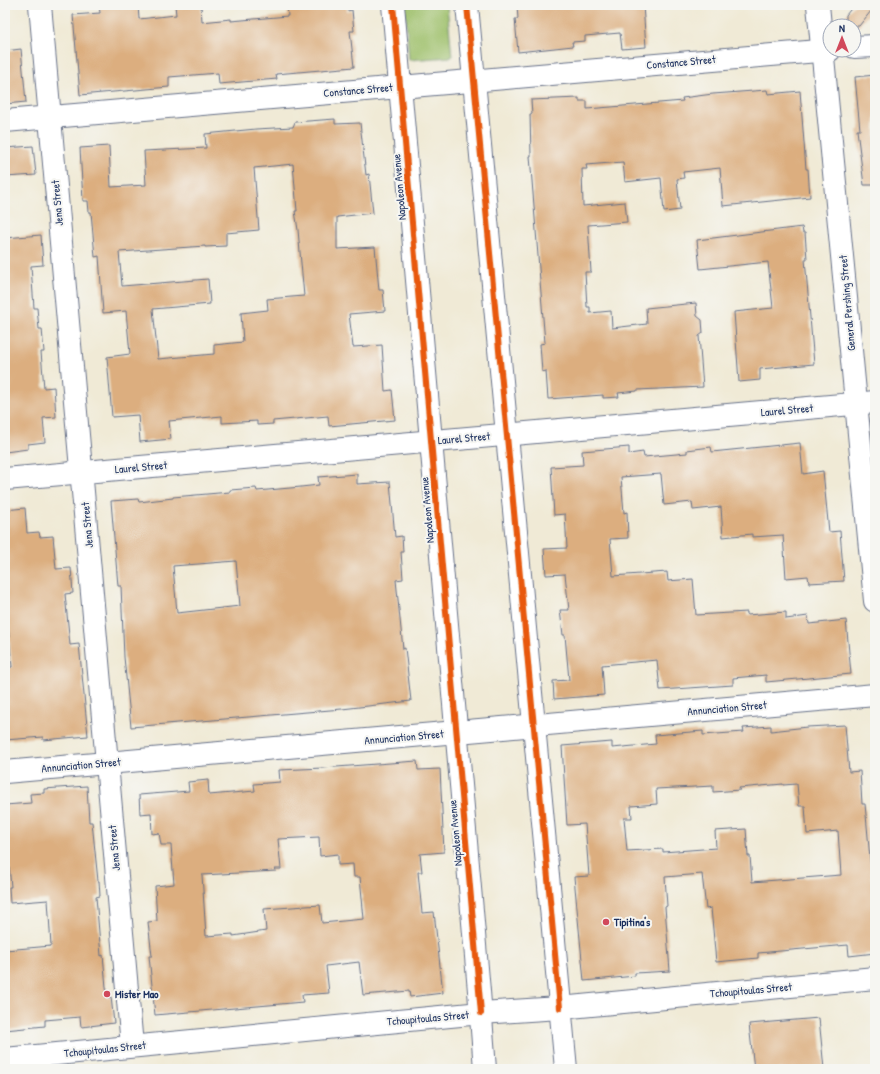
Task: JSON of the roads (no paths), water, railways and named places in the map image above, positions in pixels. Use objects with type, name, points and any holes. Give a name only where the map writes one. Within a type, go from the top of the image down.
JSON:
[{"type":"street","name":"Jena Street","points":[[40,5],[132,1046]]},
{"type":"street","name":"Napoleon Avenue","points":[[393,5],[485,1069]]},
{"type":"street","points":[[466,5],[566,1069]]},
{"type":"street","name":"General Pershing Street","points":[[818,5],[822,28]]},
{"type":"street","points":[[862,47],[875,46]]},
{"type":"street","name":"Constance Street","points":[[5,120],[822,50]]},
{"type":"street","name":"General Pershing Street","points":[[827,58],[866,403],[875,601]]},
{"type":"street","name":"Laurel Street","points":[[5,479],[866,403]]},
{"type":"street","name":"Annunciation Street","points":[[5,772],[875,694]]},
{"type":"street","name":"Tchoupitoulas Street","points":[[5,1059],[481,1013],[560,1008],[875,978]]},
{"type":"place","name":"Tipitina's","points":[[606,922]]},
{"type":"place","name":"Mister Mao","points":[[107,994]]}]
